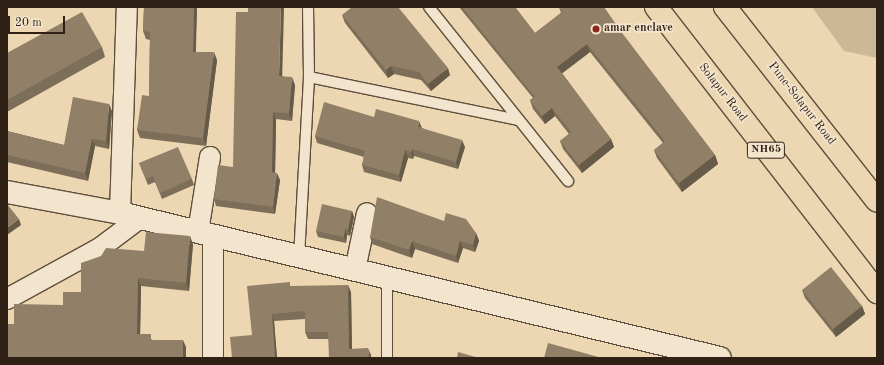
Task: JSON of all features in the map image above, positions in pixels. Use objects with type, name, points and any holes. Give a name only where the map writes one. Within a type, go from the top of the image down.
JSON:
[{"type":"highway","name":"Solapur Road","points":[[656,7],[877,292]]},
{"type":"highway","name":"Pune-Solapur Road","points":[[725,7],[877,201]]},
{"type":"street","points":[[7,299],[100,248],[130,216],[127,7]]},
{"type":"street","points":[[210,157],[206,234],[213,358]]},
{"type":"street","points":[[8,194],[130,216],[299,256],[683,353],[720,358]]},
{"type":"street","points":[[355,270],[367,213]]},
{"type":"lane","points":[[299,256],[310,77],[308,7]]},
{"type":"lane","points":[[429,7],[568,181]]},
{"type":"lane","points":[[310,77],[518,120]]},
{"type":"lane","points":[[387,278],[387,358]]},
{"type":"shaded area","points":[[812,7],[877,7],[877,58],[844,51]]},
{"type":"building","points":[[144,7],[194,7],[193,52],[214,52],[203,138],[137,130],[142,95],[149,96],[150,32],[143,31]]},
{"type":"building","points":[[248,7],[281,7],[279,76],[292,77],[289,113],[273,112],[272,172],[277,173],[273,207],[214,199],[218,165],[233,167],[236,12],[248,12]]},
{"type":"building","points":[[352,7],[398,7],[448,68],[428,84],[419,72],[391,66],[386,70],[342,15]]},
{"type":"building","points":[[462,7],[515,7],[535,33],[562,12],[559,7],[604,7],[715,155],[679,183],[654,150],[665,141],[587,44],[557,67],[611,139],[579,165],[560,141],[571,132],[552,108],[542,116],[530,100],[535,97]]},
{"type":"building","points":[[82,12],[102,47],[7,100],[7,53]]},
{"type":"building","points":[[73,97],[109,104],[106,141],[92,139],[85,173],[7,155],[7,131],[64,145]]},
{"type":"building","points":[[324,102],[374,117],[376,109],[419,121],[418,127],[462,140],[456,162],[412,149],[411,152],[405,150],[399,175],[362,165],[365,151],[315,136]]},
{"type":"building","points":[[178,147],[192,179],[160,193],[153,176],[146,179],[139,163]]},
{"type":"building","points":[[377,197],[444,221],[446,213],[466,219],[476,233],[473,245],[460,241],[456,256],[412,241],[409,250],[370,237]]},
{"type":"building","points":[[7,204],[19,219],[7,228]]},
{"type":"building","points":[[322,204],[352,211],[348,230],[345,229],[344,237],[316,231]]},
{"type":"building","points":[[146,232],[190,236],[186,283],[138,278],[137,334],[151,334],[151,340],[183,340],[183,358],[7,358],[7,324],[14,324],[14,304],[63,305],[63,292],[81,292],[81,263],[101,256],[106,248],[144,251]]},
{"type":"building","points":[[831,267],[862,306],[833,329],[802,290]]},
{"type":"building","points":[[290,282],[290,286],[348,285],[349,349],[368,348],[369,358],[329,358],[328,332],[305,332],[305,311],[272,314],[275,358],[232,358],[230,337],[252,335],[247,286]]},
{"type":"building","points":[[548,343],[602,358],[544,358]]},
{"type":"building","points":[[458,352],[479,358],[457,358]]},
{"type":"place","name":"amar enclave","points":[[596,29]]}]
